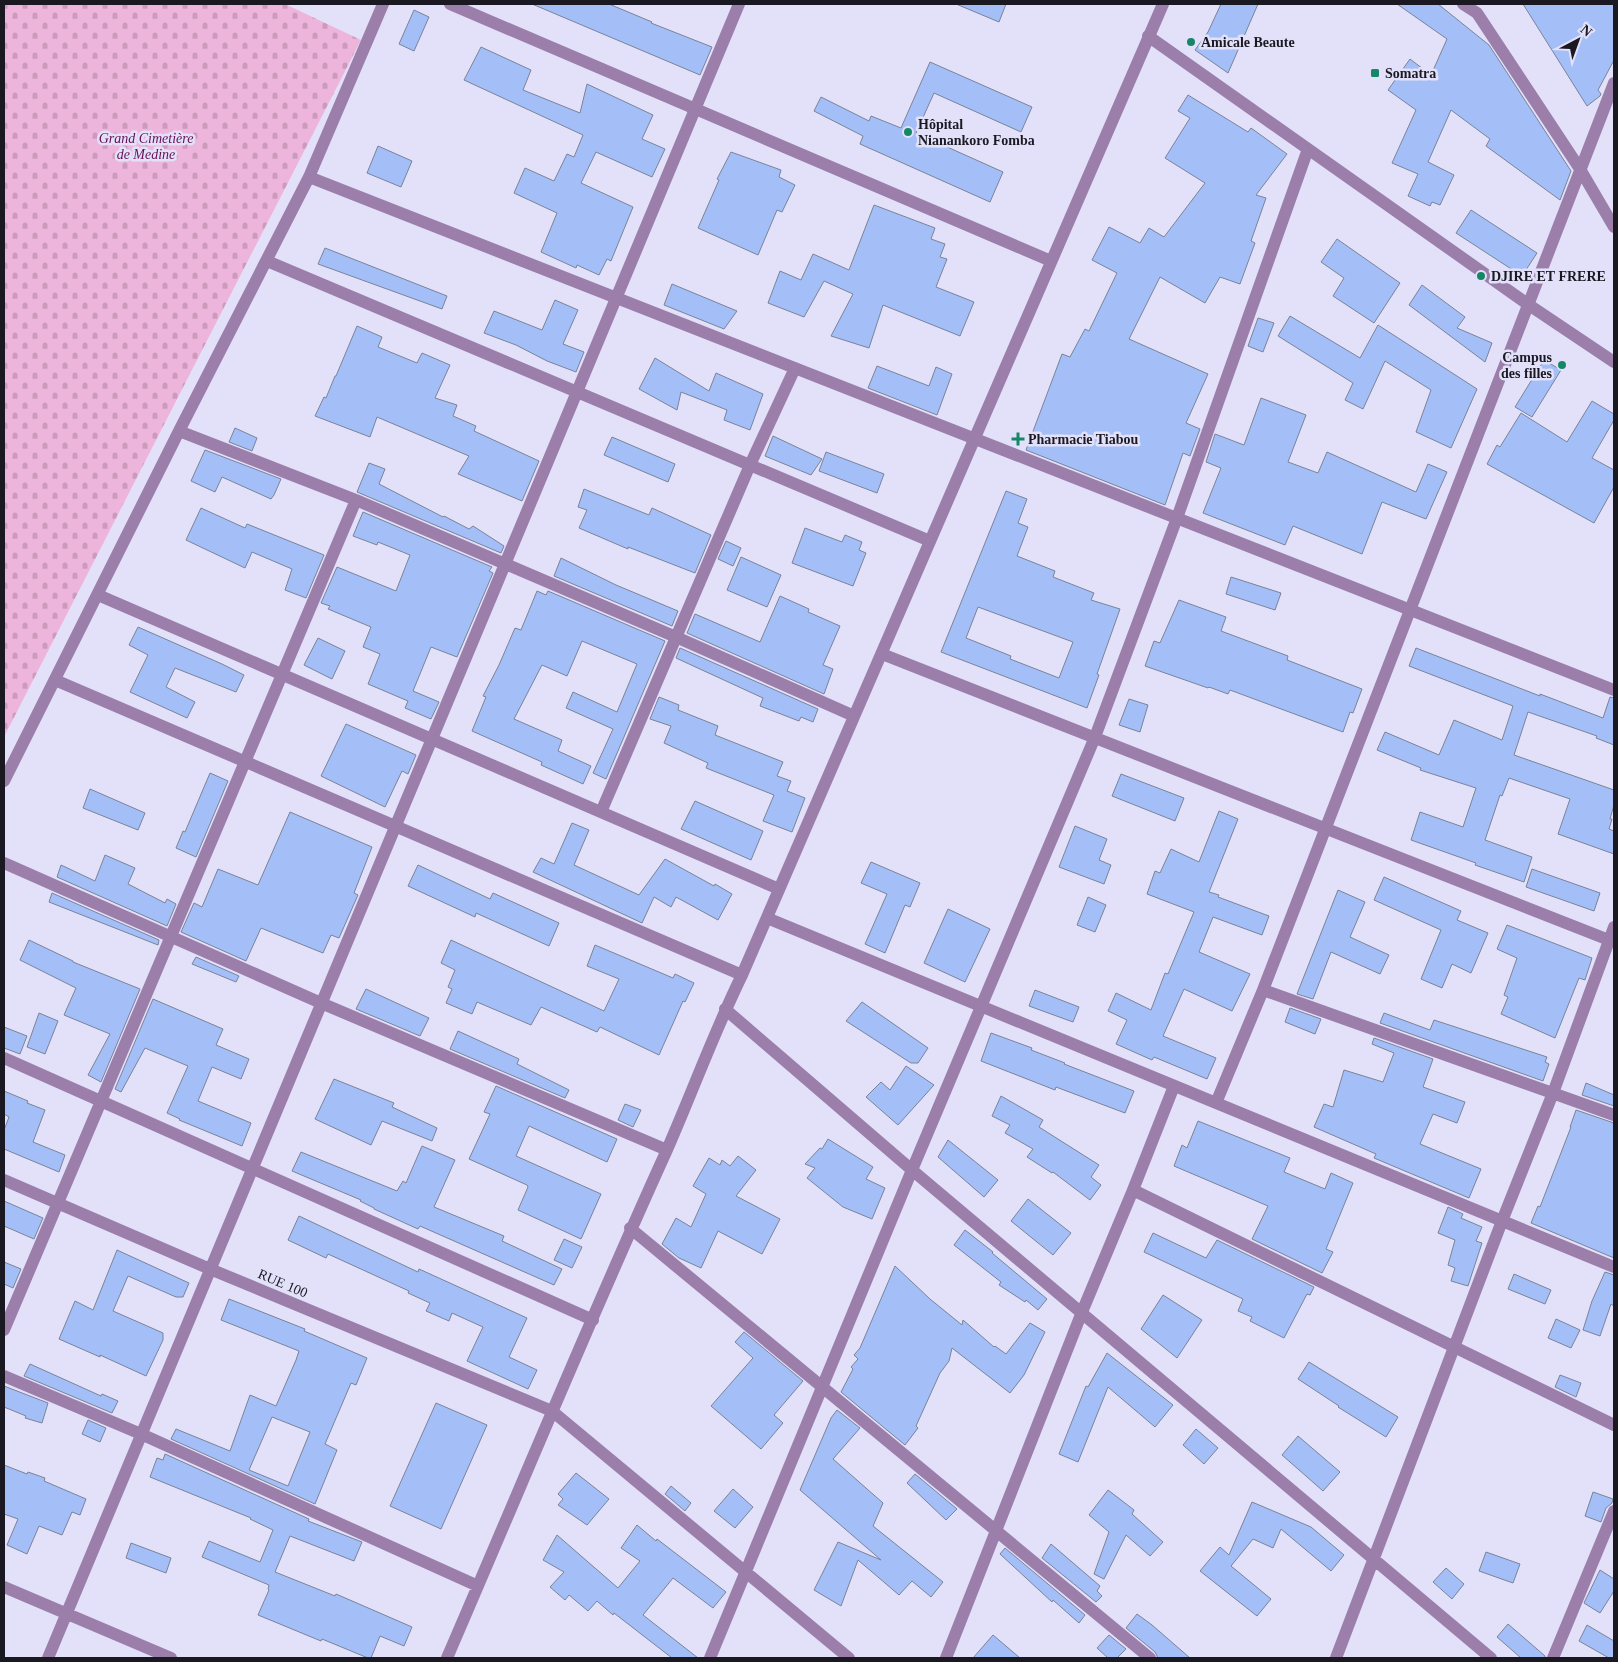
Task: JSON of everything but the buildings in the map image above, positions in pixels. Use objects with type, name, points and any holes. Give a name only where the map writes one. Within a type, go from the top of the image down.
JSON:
[{"type":"street","points":[[4,781],[309,177],[383,4]]},
{"type":"street","points":[[450,4],[1051,261]]},
{"type":"street","points":[[48,1658],[739,4]]},
{"type":"street","points":[[447,1658],[552,1411],[593,1320],[630,1228],[666,1150],[882,654],[1163,4]]},
{"type":"street","points":[[1463,4],[1477,12],[1580,169],[1614,227]]},
{"type":"street","points":[[1148,36],[1529,305],[1614,362]]},
{"type":"street","points":[[1216,1103],[1263,990],[1614,83]]},
{"type":"street","points":[[710,1658],[912,1170],[1095,737],[1177,518],[1308,149]]},
{"type":"street","points":[[309,177],[1614,690]]},
{"type":"street","points":[[267,261],[930,541]]},
{"type":"street","points":[[601,812],[750,465],[795,368]]},
{"type":"street","points":[[179,432],[356,500],[676,637],[854,716]]},
{"type":"street","points":[[4,1330],[356,500]]},
{"type":"street","points":[[98,595],[779,889]]},
{"type":"street","points":[[882,654],[1612,941]]},
{"type":"street","points":[[55,680],[742,975]]},
{"type":"street","points":[[4,863],[322,1003],[666,1150]]},
{"type":"street","points":[[767,918],[1614,1267]]},
{"type":"street","points":[[1336,1658],[1502,1221],[1612,941],[1614,927]]},
{"type":"street","points":[[1263,990],[1614,1115]]},
{"type":"street","points":[[726,1009],[912,1170],[1491,1658]]},
{"type":"street","points":[[4,1058],[593,1320]]},
{"type":"street","points":[[946,1658],[1082,1312],[1174,1086]]},
{"type":"street","name":"RUE 100","points":[[4,1180],[210,1269],[552,1411],[849,1658]]},
{"type":"street","points":[[1133,1190],[1614,1425]]},
{"type":"street","points":[[630,1228],[1150,1658]]},
{"type":"street","points":[[4,1376],[141,1434],[478,1586]]},
{"type":"street","points":[[1553,1658],[1614,1511]]},
{"type":"street","points":[[4,1587],[66,1615],[171,1658]]},
{"type":"green space","name":"Grand Cimetière de Medine","points":[[4,4],[285,4],[361,40],[4,737]]},
{"type":"place","name":"Amicale Beaute","points":[[1191,42]]},
{"type":"place","name":"Somatra","points":[[1375,73]]},
{"type":"place","name":"Hôpital Nianankoro Fomba","points":[[908,132]]},
{"type":"place","name":"DJIRE ET FRERE","points":[[1481,276]]},
{"type":"place","name":"Campus des filles","points":[[1562,365]]},
{"type":"place","name":"Pharmacie Tiabou","points":[[1018,439]]}]
